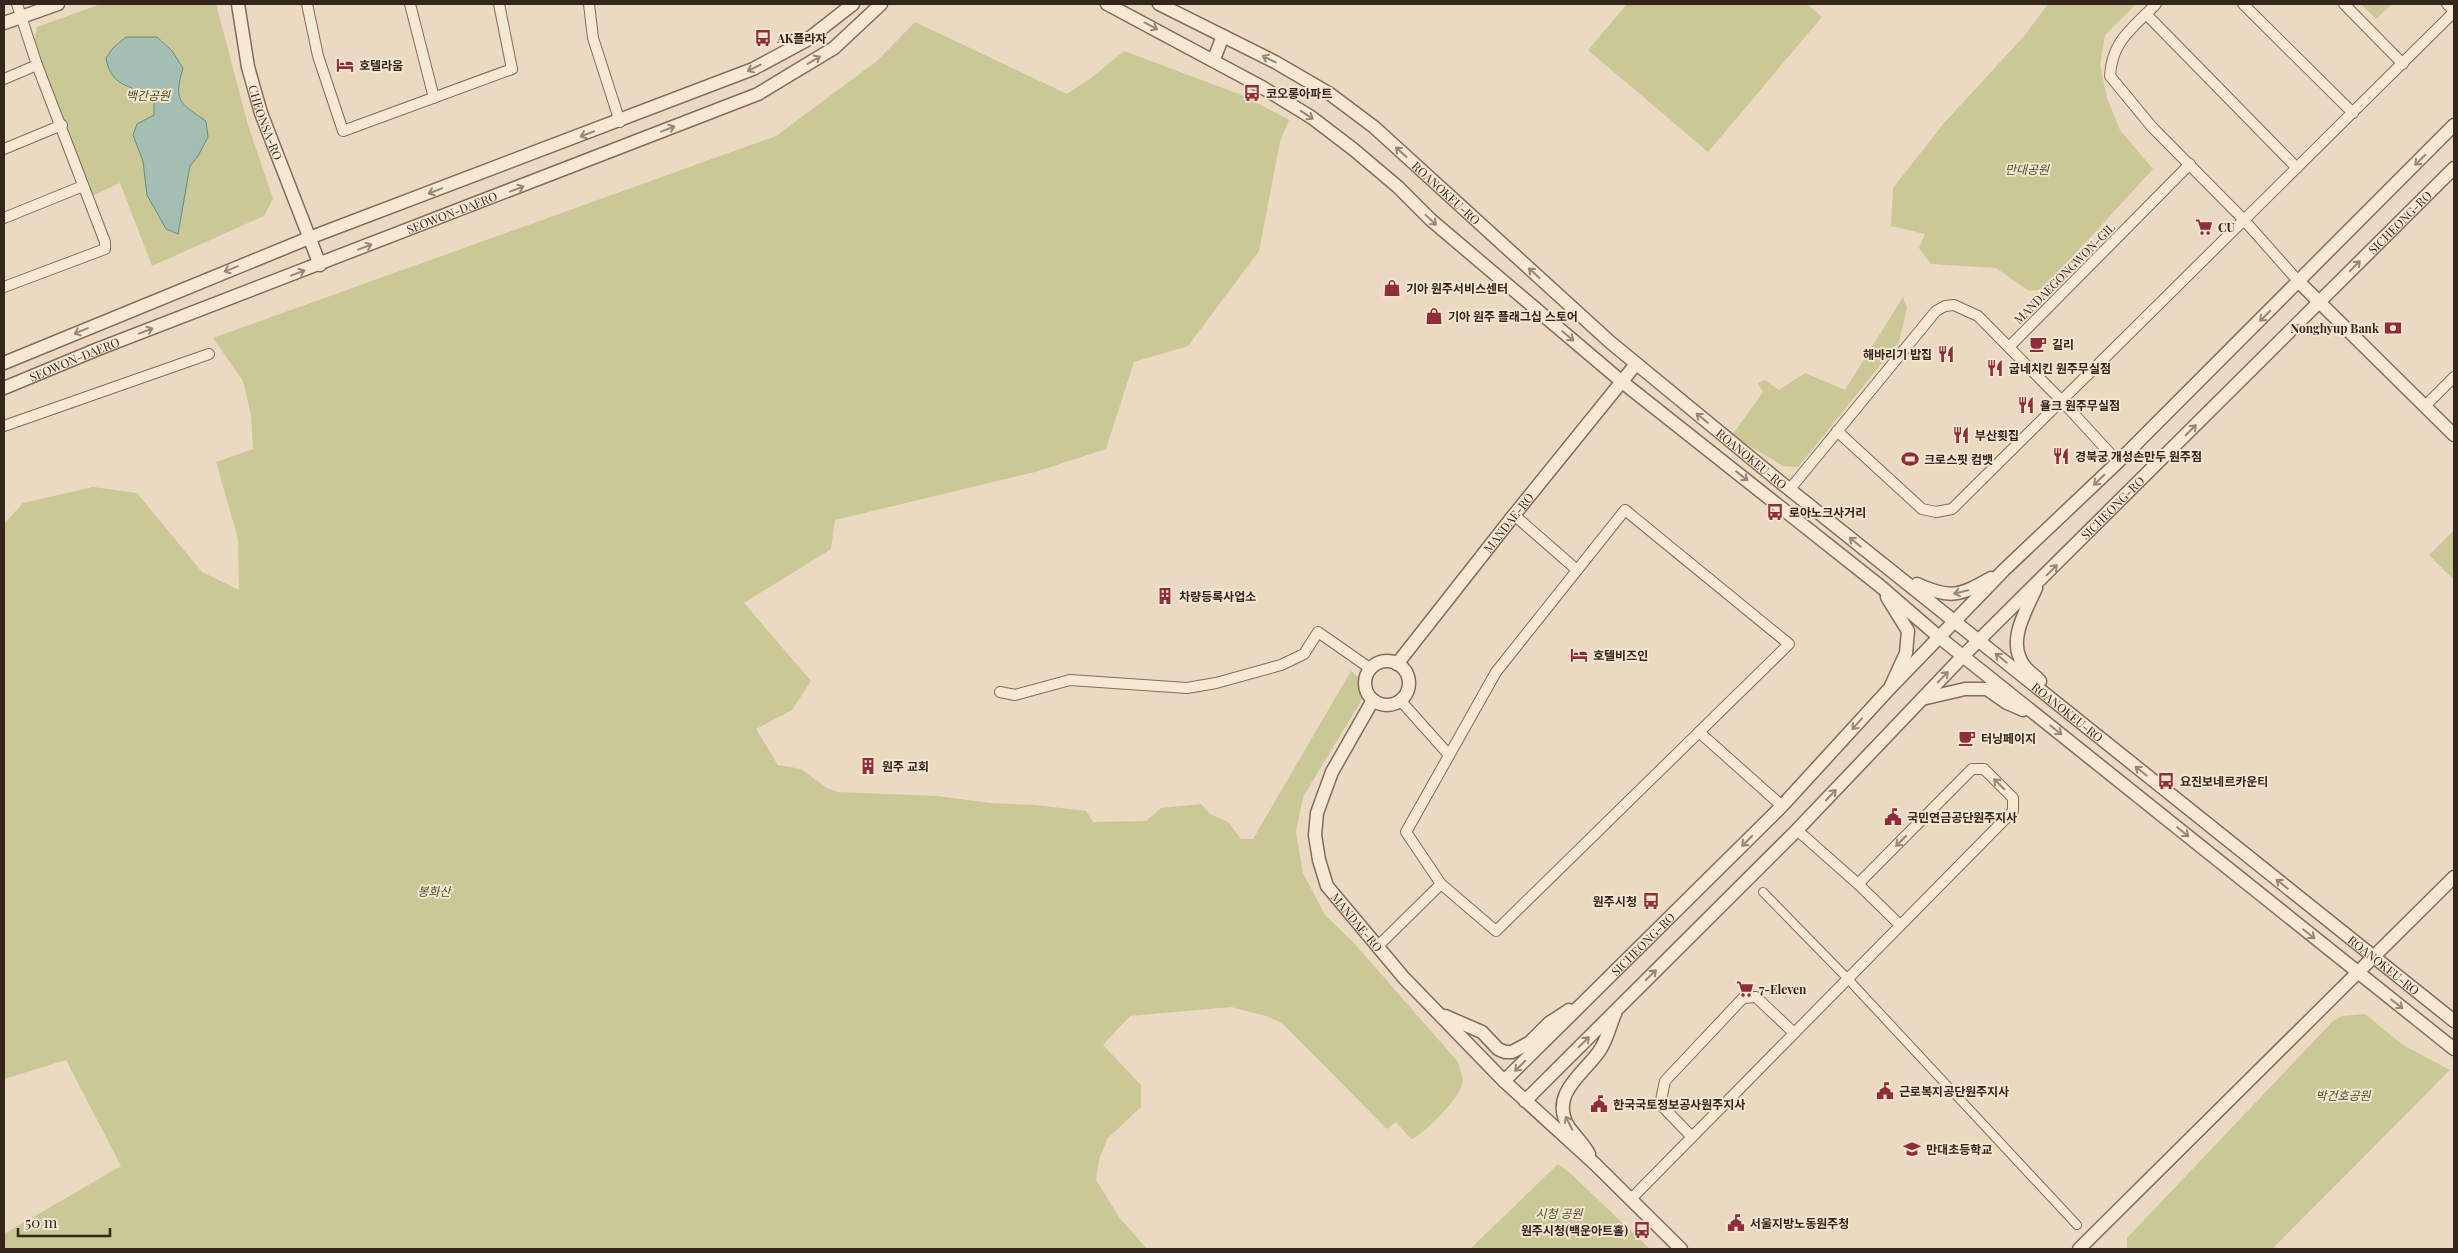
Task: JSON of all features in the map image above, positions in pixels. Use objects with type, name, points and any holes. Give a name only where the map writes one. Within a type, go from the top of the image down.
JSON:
[{"type":"street","points":[[4,287],[105,249],[105,242],[62,125],[37,65],[20,18],[17,4]]},
{"type":"street","points":[[4,23],[58,4]]},
{"type":"street","name":"CHEONSA-RO","points":[[238,4],[248,67],[261,113],[320,265]]},
{"type":"street","points":[[307,4],[318,56],[343,131],[512,69],[499,4]]},
{"type":"street","points":[[410,4],[434,98]]},
{"type":"street","points":[[589,4],[593,38],[620,122]]},
{"type":"street","name":"SEOWON-DAERO","points":[[4,363],[309,238],[620,122],[753,70],[807,40],[853,4]]},
{"type":"street","name":"SEOWON-DAERO","points":[[4,388],[98,349],[320,265],[758,94],[834,48],[881,4]]},
{"type":"street","name":"ROANOKEU-RO","points":[[1108,4],[1214,59],[1311,117],[1353,149],[1398,187],[1431,220],[1621,381],[1880,586],[1939,637],[2454,1049]]},
{"type":"street","name":"ROANOKEU-RO","points":[[1160,4],[1330,94],[1374,127],[1636,364],[1956,620],[2048,697],[2454,1021]]},
{"type":"street","points":[[2156,4],[2120,41],[2112,54],[2110,76],[2152,127],[2244,220],[2299,282],[2320,300],[2454,435]]},
{"type":"street","points":[[2243,4],[2353,113]]},
{"type":"street","points":[[2344,4],[2402,64]]},
{"type":"street","points":[[1837,431],[1922,509],[1936,512],[1952,510],[2454,12],[2447,4]]},
{"type":"street","points":[[2146,14],[2297,168]]},
{"type":"street","points":[[1214,59],[1223,36]]},
{"type":"street","points":[[4,79],[37,65]]},
{"type":"street","points":[[4,149],[62,125]]},
{"type":"street","points":[[1890,688],[2004,570],[2118,462],[2454,126]]},
{"type":"street","name":"MANDAEGONGWON-GIL","points":[[2009,347],[2190,164]]},
{"type":"street","name":"SICHEONG-RO","points":[[1525,1101],[1797,830],[1963,656],[2454,168]]},
{"type":"street","points":[[4,218],[83,186]]},
{"type":"street","points":[[1790,489],[1936,311],[1945,306],[1954,305],[1978,316],[2062,401],[2118,462]]},
{"type":"street","points":[[4,426],[209,354]]},
{"type":"street","name":"MANDAE-RO","points":[[1397,664],[1636,364]]},
{"type":"street","points":[[2425,406],[2454,377]]},
{"type":"street","points":[[1625,510],[1789,644],[1699,732],[1496,931],[1441,884],[1406,832],[1496,672],[1625,510]]},
{"type":"street","points":[[1514,515],[1577,570]]},
{"type":"street","points":[[1894,572],[1932,591],[1944,594],[1964,593],[2004,570]]},
{"type":"street","points":[[2037,584],[2018,632],[2016,649],[2023,665],[2039,679],[2048,697]]},
{"type":"street","points":[[1880,586],[1908,631],[1906,653],[1890,688]]},
{"type":"street","points":[[1000,692],[1015,695],[1070,680],[1178,688],[1216,683],[1281,666],[1304,654],[1318,632],[1371,669]]},
{"type":"street","points":[[1387,661],[1397,664],[1405,671],[1408,684],[1407,691],[1400,700],[1390,705],[1383,705],[1373,700],[1366,691],[1365,684],[1371,669],[1380,662],[1387,661]]},
{"type":"street","name":"SICHEONG-RO","points":[[1504,1081],[1782,806],[1890,688]]},
{"type":"street","points":[[1922,699],[1965,689],[1987,689],[2007,703],[2036,715]]},
{"type":"street","name":"MANDAE-RO","points":[[1373,700],[1332,772],[1318,813],[1315,835],[1319,860],[1327,886],[1377,948],[1525,1101]]},
{"type":"street","points":[[1400,700],[1449,755]]},
{"type":"street","points":[[1699,732],[1782,806]]},
{"type":"street","points":[[1630,1200],[2013,811],[2013,798],[1984,768],[1972,769],[1858,884]]},
{"type":"street","points":[[1797,830],[1858,884],[1900,925]]},
{"type":"street","points":[[2359,973],[2454,877]]},
{"type":"street","points":[[1377,948],[1441,884]]},
{"type":"street","points":[[1763,892],[1848,978],[2077,1225]]},
{"type":"street","name":"ROANOKEU-RO","points":[[2085,1247],[2359,973]]},
{"type":"street","points":[[1438,1013],[1482,1032],[1498,1049],[1512,1052],[1529,1043],[1549,1023],[1592,995]]},
{"type":"street","points":[[1692,1136],[1663,1107],[1661,1100],[1665,1081],[1743,998],[1756,997],[1794,1033]]},
{"type":"street","points":[[1595,1164],[1581,1140],[1568,1125],[1564,1101],[1568,1086],[1600,1050],[1617,1010]]},
{"type":"street","points":[[1525,1101],[1595,1164],[1680,1249]]},
{"type":"green space","name":"백간공원","points":[[101,4],[216,4],[248,125],[273,199],[264,216],[152,266],[120,183],[92,196],[56,106],[34,41],[37,27]]},
{"type":"green space","points":[[1627,4],[1807,4],[1822,17],[1708,152],[1588,50]]},
{"type":"green space","name":"만대공원","points":[[2048,4],[2136,4],[2105,35],[2100,65],[2107,98],[2120,130],[2153,169],[2043,289],[2029,291],[1996,268],[1931,264],[1919,248],[1925,234],[1891,226],[1893,188],[1944,123],[2025,35]]},
{"type":"green space","points":[[2361,4],[2392,4],[2376,19]]},
{"type":"green space","name":"봉화산","points":[[915,22],[1067,94],[1091,78],[1124,51],[1244,96],[1289,120],[1280,142],[1259,251],[1188,346],[1134,362],[1106,449],[1035,472],[835,520],[831,549],[744,603],[811,681],[792,710],[756,729],[778,765],[801,769],[827,788],[838,792],[937,796],[990,803],[1035,805],[1086,811],[1093,822],[1146,821],[1161,808],[1201,804],[1210,814],[1228,822],[1241,839],[1253,839],[1351,671],[1365,683],[1367,691],[1303,797],[1296,832],[1303,873],[1325,915],[1353,942],[1458,1062],[1462,1074],[1462,1085],[1455,1098],[1431,1124],[1411,1139],[1396,1122],[1387,1129],[1282,1023],[1266,1016],[1231,1007],[1130,1016],[1103,1045],[1141,1085],[1141,1107],[1107,1139],[1099,1160],[1096,1180],[1119,1217],[1147,1249],[4,1249],[4,1234],[121,1166],[66,1060],[4,1079],[4,524],[23,503],[93,487],[137,493],[202,572],[239,590],[238,539],[216,462],[253,449],[251,415],[243,381],[213,338],[776,136],[877,61]]},
{"type":"green space","points":[[1903,297],[1907,308],[1899,342],[1798,467],[1783,466],[1732,435],[1763,392],[1758,383],[1765,380],[1779,390],[1805,373],[1845,390]]},
{"type":"green space","points":[[2454,530],[2454,580],[2429,555]]},
{"type":"green space","name":"박건호공원","points":[[2365,1014],[2403,1045],[2450,1070],[2272,1249],[2127,1249],[2127,1238],[2333,1021],[2342,1016]]},
{"type":"green space","name":"시청 공원","points":[[1558,1164],[1571,1174],[1650,1249],[1470,1249]]},
{"type":"shaded area","points":[[126,37],[157,37],[172,51],[183,68],[179,88],[181,100],[190,110],[206,121],[208,137],[198,156],[190,166],[178,234],[166,229],[147,195],[143,161],[133,135],[137,124],[154,115],[154,101],[118,81],[113,76],[106,58],[113,48]]},
{"type":"place","name":"AK플라자","points":[[763,38]]},
{"type":"place","name":"호텔라움","points":[[345,65]]},
{"type":"place","name":"코오롱아파트","points":[[1252,93]]},
{"type":"place","name":"CU","points":[[2204,227]]},
{"type":"place","name":"기아 원주서비스센터","points":[[1392,288]]},
{"type":"place","name":"기아 원주 플래그십 스토어","points":[[1434,316]]},
{"type":"place","name":"Nonghyup Bank","points":[[2393,328]]},
{"type":"place","name":"길리","points":[[2038,344]]},
{"type":"place","name":"해바리기 밥집","points":[[1946,354]]},
{"type":"place","name":"굽네치킨 원주무실점","points":[[1995,368]]},
{"type":"place","name":"욜크 원주무실점","points":[[2026,405]]},
{"type":"place","name":"부산횟집","points":[[1961,435]]},
{"type":"place","name":"경북궁 개성손만두 원주점","points":[[2061,456]]},
{"type":"place","name":"크로스핏 컴뱃","points":[[1910,459]]},
{"type":"place","name":"로아노크사거리","points":[[1775,512]]},
{"type":"place","name":"차량등록사업소","points":[[1165,596]]},
{"type":"place","name":"호텔비즈인","points":[[1579,655]]},
{"type":"place","name":"터닝페이지","points":[[1967,738]]},
{"type":"place","name":"원주 교회","points":[[868,766]]},
{"type":"place","name":"요진보네르카운티","points":[[2166,781]]},
{"type":"place","name":"국민연금공단원주지사","points":[[1893,817]]},
{"type":"place","name":"원주시청","points":[[1651,901]]},
{"type":"place","name":"7-Eleven","points":[[1745,989]]},
{"type":"place","name":"근로복지공단원주지사","points":[[1885,1091]]},
{"type":"place","name":"한국국토정보공사원주지사","points":[[1599,1104]]},
{"type":"place","name":"만대초등학교","points":[[1912,1149]]},
{"type":"place","name":"서울지방노동원주청","points":[[1736,1223]]},
{"type":"place","name":"원주시청(백운아트홀)","points":[[1642,1230]]}]
